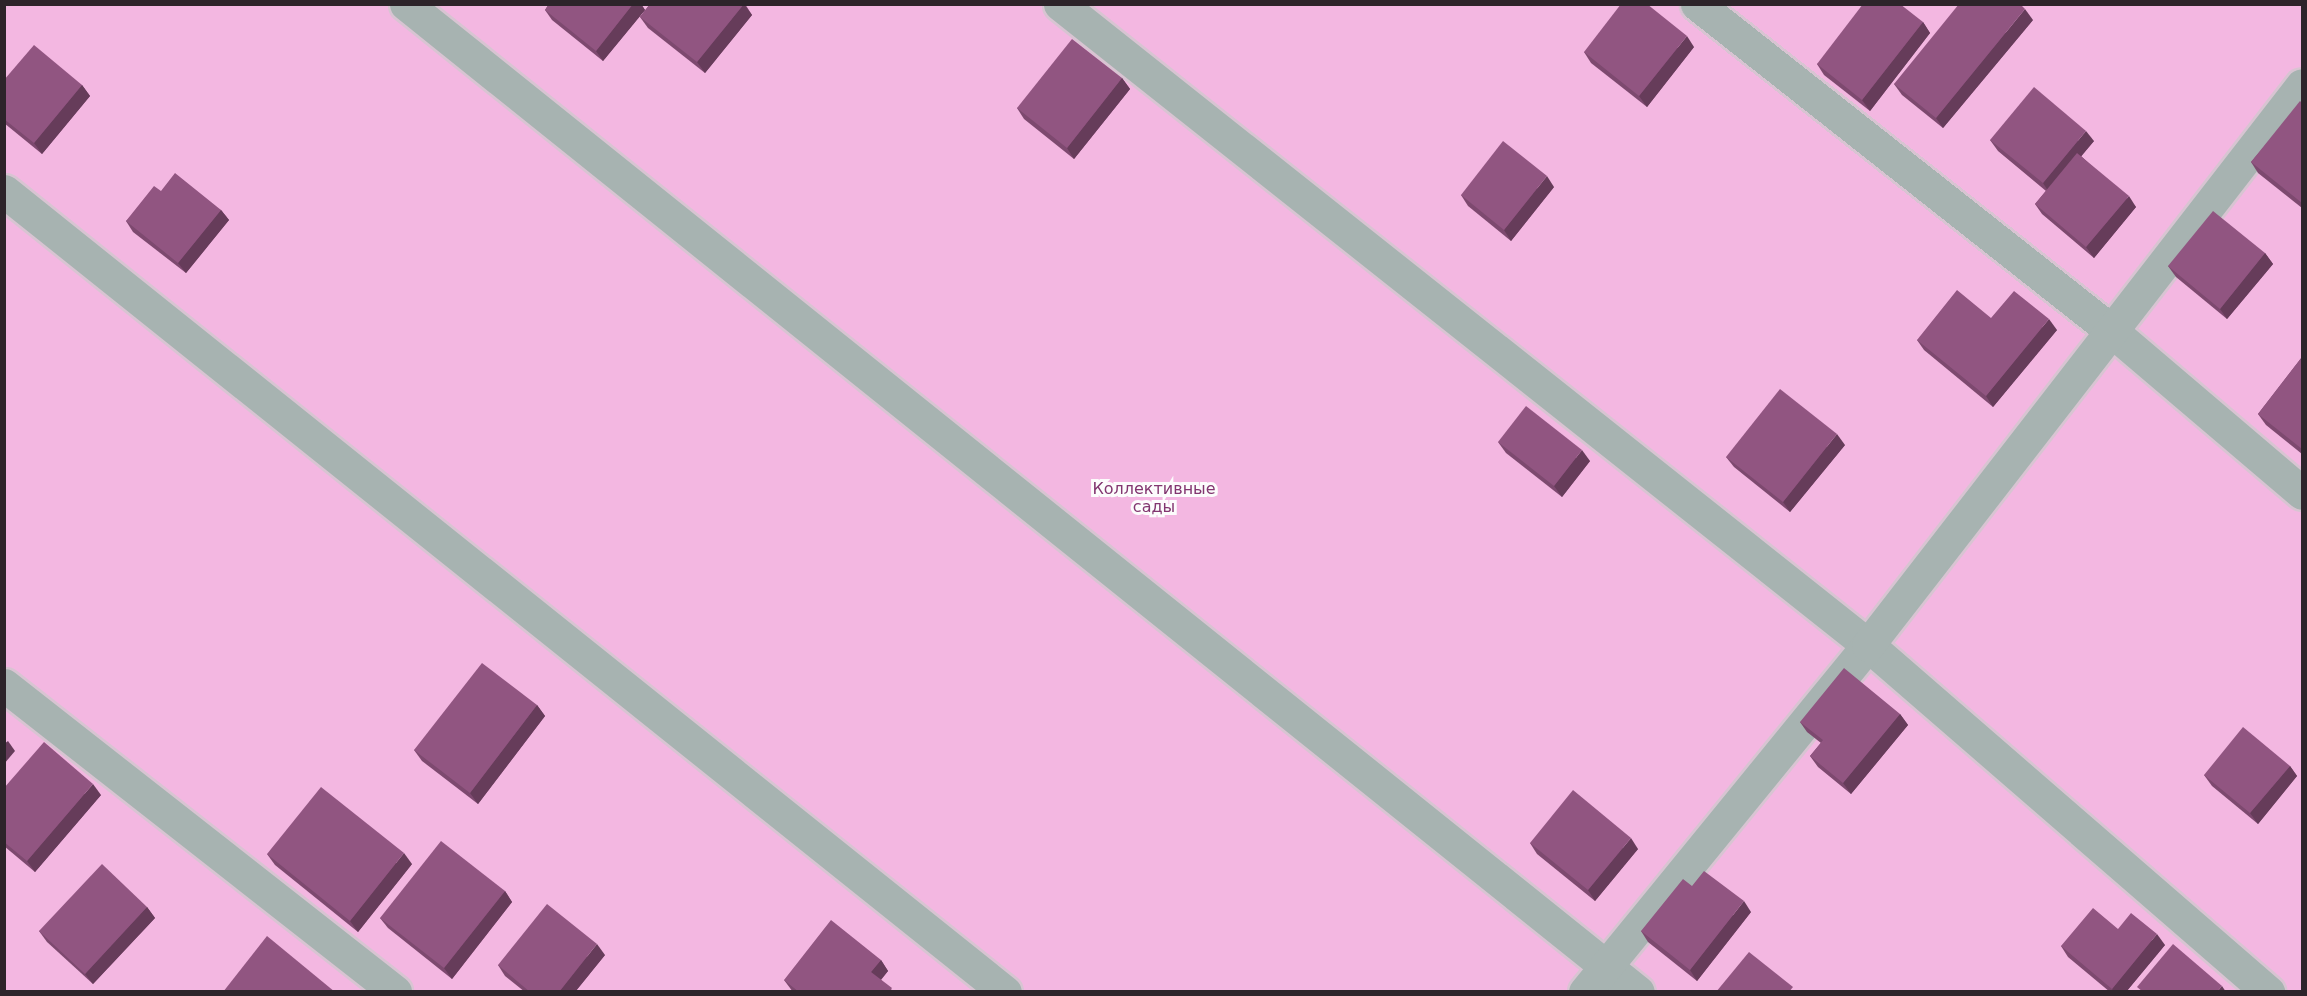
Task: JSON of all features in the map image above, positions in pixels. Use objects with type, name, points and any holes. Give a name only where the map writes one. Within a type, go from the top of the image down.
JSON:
[{"type":"street","points":[[406,4],[1638,992]]},
{"type":"street","points":[[1060,4],[1868,645],[2268,992]]},
{"type":"street","points":[[1697,4],[2113,332],[2302,493]]},
{"type":"street","points":[[1585,992],[1868,645],[2113,332],[2302,85]]},
{"type":"street","points":[[4,191],[1005,992]]},
{"type":"street","points":[[4,685],[395,992]]},
{"type":"green space","name":"Коллективные сады","points":[[5,5],[2302,5],[2302,991],[5,991]]},
{"type":"building","points":[[549,4],[633,4],[596,51],[545,10]]},
{"type":"building","points":[[650,4],[744,4],[697,62],[640,17]]},
{"type":"building","points":[[1621,4],[1647,4],[1687,36],[1639,96],[1584,52]]},
{"type":"building","points":[[1863,4],[1900,4],[1923,22],[1862,100],[1817,64]]},
{"type":"building","points":[[1959,4],[2020,4],[2025,9],[1936,118],[1894,84]]},
{"type":"building","points":[[1072,39],[1122,78],[1067,148],[1017,108]]},
{"type":"building","points":[[34,45],[82,85],[34,143],[4,119],[4,80]]},
{"type":"building","points":[[2034,87],[2086,131],[2043,183],[1990,140]]},
{"type":"building","points":[[2300,101],[2302,103],[2302,203],[2251,162]]},
{"type":"building","points":[[1503,141],[1547,176],[1504,230],[1461,195]]},
{"type":"building","points":[[2077,153],[2129,196],[2086,247],[2035,204]]},
{"type":"building","points":[[175,173],[221,210],[178,263],[126,221],[154,186],[161,191]]},
{"type":"building","points":[[2213,211],[2265,253],[2220,309],[2168,266]]},
{"type":"building","points":[[1957,290],[1991,318],[2014,291],[2049,319],[1986,396],[1917,340]]},
{"type":"building","points":[[2302,357],[2302,449],[2258,414]]},
{"type":"building","points":[[1780,389],[1837,434],[1783,502],[1726,457]]},
{"type":"building","points":[[1526,406],[1582,450],[1554,486],[1498,442]]},
{"type":"building","points":[[482,663],[537,705],[470,793],[414,750]]},
{"type":"building","points":[[1844,668],[1900,714],[1843,783],[1810,756],[1823,740],[1800,722]]},
{"type":"building","points":[[2243,727],[2290,766],[2250,813],[2204,775]]},
{"type":"building","points":[[44,742],[93,784],[27,861],[4,842],[4,788]]},
{"type":"building","points":[[321,787],[404,853],[350,921],[267,854]]},
{"type":"building","points":[[1573,790],[1631,838],[1588,890],[1530,843]]},
{"type":"building","points":[[441,841],[505,891],[444,968],[380,918]]},
{"type":"building","points":[[102,864],[147,907],[85,974],[39,931]]},
{"type":"building","points":[[1704,871],[1744,901],[1690,970],[1641,931],[1683,879],[1692,886]]},
{"type":"building","points":[[547,904],[597,944],[559,992],[530,992],[498,965]]},
{"type":"building","points":[[2093,908],[2118,929],[2131,913],[2157,934],[2112,989],[2061,946]]},
{"type":"building","points":[[831,920],[881,960],[871,972],[892,988],[889,992],[799,992],[784,980]]},
{"type":"building","points":[[267,936],[335,992],[223,992]]},
{"type":"building","points":[[2173,944],[2222,986],[2217,992],[2143,992],[2137,987]]},
{"type":"building","points":[[1749,952],[1793,987],[1789,992],[1716,992]]}]
